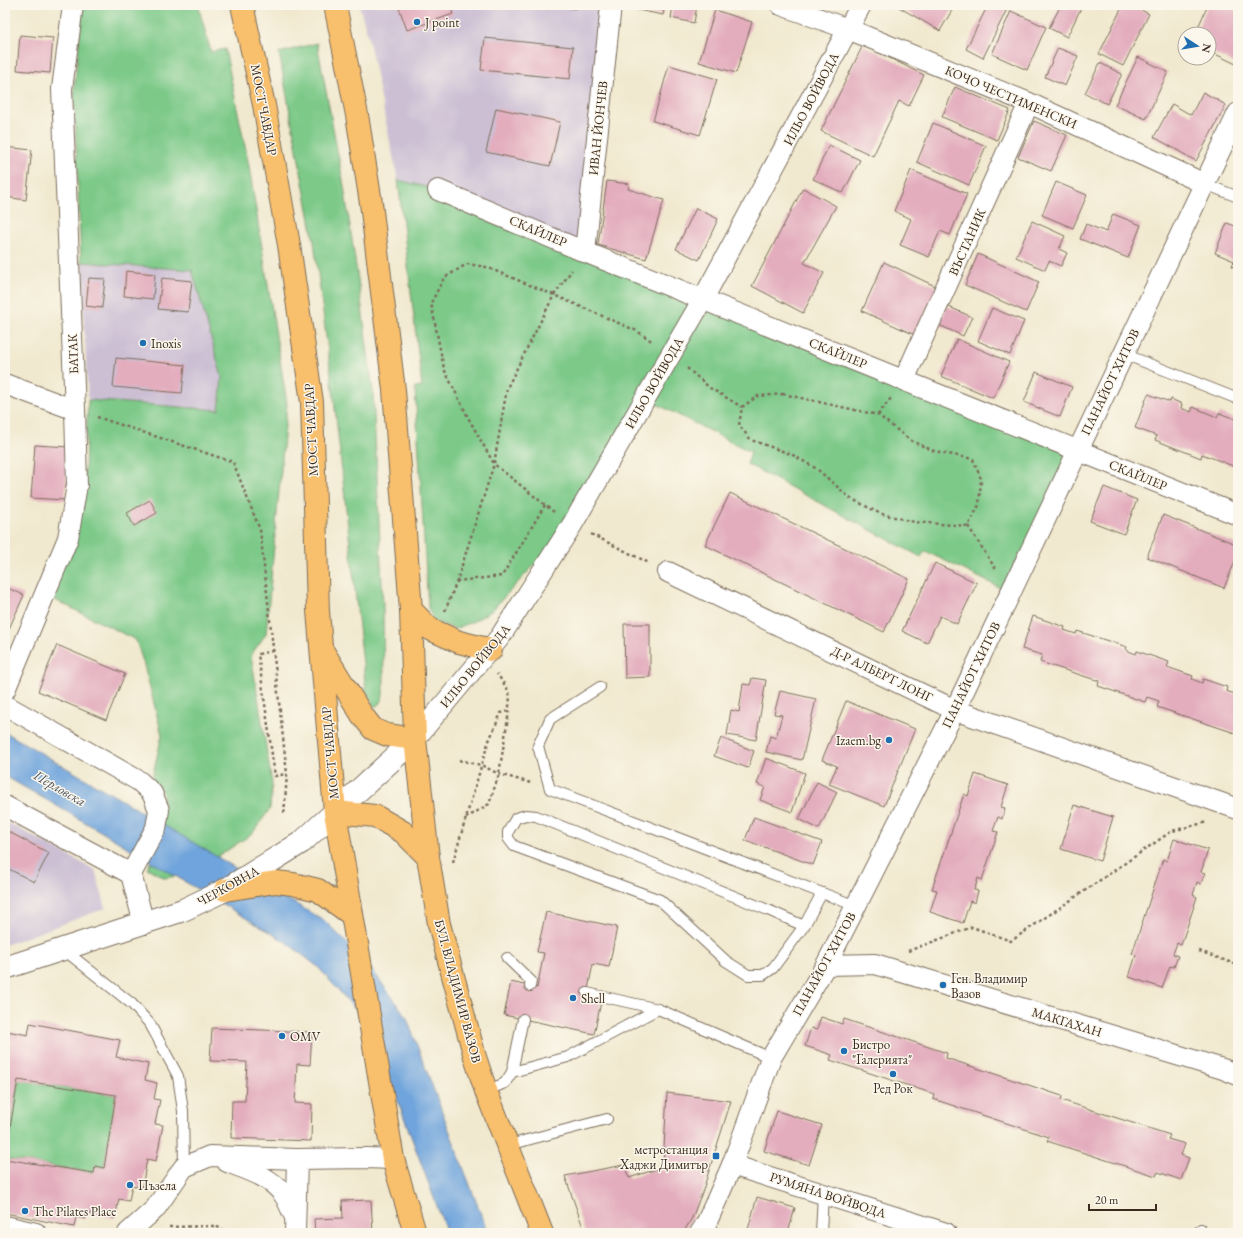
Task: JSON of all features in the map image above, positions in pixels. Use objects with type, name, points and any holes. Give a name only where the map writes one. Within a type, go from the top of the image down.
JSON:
[{"type":"main road","name":"МОСТ ЧАВДАР","points":[[242,5],[264,105],[288,238],[312,402],[316,551],[321,649],[335,812]]},
{"type":"main road","points":[[321,649],[362,715],[373,729],[387,735],[415,739],[411,610],[394,390],[371,203],[357,115],[335,5]]},
{"type":"main road","points":[[411,610],[430,629],[487,653]]},
{"type":"main road","name":"БУЛ. ВЛАДИМИР ВАЗОВ","points":[[415,739],[428,858],[440,924],[475,1057],[486,1091],[542,1233]]},
{"type":"main road","points":[[415,1233],[393,1159],[335,812],[375,816],[403,832],[428,858]]},
{"type":"main road","points":[[225,890],[276,882],[293,884],[318,890],[352,915]]},
{"type":"street","name":"БАТАК","points":[[5,690],[68,538],[77,485],[62,89],[72,5]]},
{"type":"street","name":"ИВАН ЙОНЧЕВ","points":[[586,252],[611,5]]},
{"type":"street","name":"КОЧО ЧЕСТИМЕНСКИ","points":[[781,5],[848,29],[1029,103],[1205,184]]},
{"type":"street","name":"ИЛЬО ВОЙВОДА","points":[[415,739],[500,637],[572,525],[703,299],[861,5]]},
{"type":"street","name":"ВЪСТАНИК","points":[[904,380],[1029,103]]},
{"type":"street","name":"ПАНАЙОТ ХИТОВ","points":[[700,1233],[706,1224],[732,1165],[771,1058],[826,965],[955,710],[1238,113]]},
{"type":"street","name":"СКАЙЛЕР","points":[[438,190],[586,252],[1238,515]]},
{"type":"street","points":[[5,384],[75,410]]},
{"type":"street","name":"Д-Р АЛБЕРТ ЛОНГ","points":[[668,572],[955,710],[1238,809]]},
{"type":"street","points":[[5,705],[139,780],[152,793],[159,810],[156,828],[131,874],[144,924]]},
{"type":"street","name":"ЧЕРКОВНА","points":[[5,968],[144,924],[183,910],[225,890],[302,842],[415,739]]},
{"type":"street","points":[[5,806],[131,874]]},
{"type":"street","name":"МАКГАХАН","points":[[826,965],[875,964],[1238,1075]]},
{"type":"street","points":[[128,1233],[155,1209],[184,1167],[210,1156],[297,1159],[393,1159]]},
{"type":"street","points":[[210,1156],[252,1171],[270,1180],[284,1195],[295,1225]]},
{"type":"street","points":[[295,1225],[297,1159]]},
{"type":"street","name":"РУМЯНА ВОЙВОДА","points":[[732,1165],[946,1233]]},
{"type":"street","points":[[5,1226],[36,1233]]},
{"type":"lane","name":"КОЧО ЧЕСТИМЕНСКИ","points":[[1205,184],[1238,197]]},
{"type":"lane","points":[[1124,354],[1238,399]]},
{"type":"lane","points":[[600,687],[550,719],[538,746],[550,789],[856,906]]},
{"type":"lane","points":[[804,926],[536,816],[526,814],[516,818],[508,832],[508,838],[514,846],[660,900],[726,961],[748,975],[763,974],[773,968],[804,926],[822,893]]},
{"type":"lane","points":[[63,949],[132,1004],[150,1024],[178,1076],[183,1112],[184,1167]]},
{"type":"lane","points":[[507,958],[533,983]]},
{"type":"lane","points":[[588,993],[658,1009],[771,1058]]},
{"type":"lane","points":[[512,1072],[568,1056],[658,1009]]},
{"type":"lane","points":[[486,1091],[505,1083],[512,1072],[523,1019]]},
{"type":"lane","points":[[507,1146],[607,1120]]},
{"type":"lane","points":[[821,1233],[823,1194]]},
{"type":"path","points":[[443,617],[456,582],[494,464],[507,388],[554,295],[586,252]]},
{"type":"path","points":[[668,572],[572,525],[494,464],[470,421],[444,369],[431,303],[444,278],[467,264],[486,267],[637,331],[670,354],[710,388],[742,406]]},
{"type":"path","points":[[783,394],[878,415],[910,440],[934,450],[973,459],[981,479],[979,505],[968,526],[914,522],[879,513],[850,498],[811,465],[791,454],[751,440],[739,425],[742,406],[758,396],[783,394]]},
{"type":"path","points":[[75,410],[233,462],[260,530],[272,651],[287,774],[284,815]]},
{"type":"path","points":[[456,582],[502,576],[545,505]]},
{"type":"path","points":[[968,526],[1011,593]]},
{"type":"path","points":[[272,651],[258,654],[275,776],[287,774]]},
{"type":"path","points":[[466,818],[489,804],[499,774],[509,711],[510,696],[507,688],[487,653]]},
{"type":"path","points":[[453,864],[488,743],[501,713],[509,711]]},
{"type":"path","points":[[459,760],[481,765],[499,774],[550,789]]},
{"type":"path","points":[[875,964],[972,927],[1011,941],[1172,831],[1209,821]]},
{"type":"path","points":[[1199,951],[1238,965]]},
{"type":"path","points":[[166,1227],[216,1226],[224,1231]]},
{"type":"shaded area","points":[[359,5],[604,5],[585,252],[438,190],[398,180],[368,36]]},
{"type":"shaded area","points":[[81,262],[192,269],[222,377],[220,410],[88,400]]},
{"type":"shaded area","points":[[5,821],[95,870],[106,908],[5,945]]},
{"type":"green space","points":[[83,5],[198,5],[211,52],[225,49],[249,166],[287,404],[266,634],[251,655],[272,783],[270,809],[252,834],[214,859],[184,875],[165,878],[147,868],[163,839],[163,794],[152,778],[162,735],[136,640],[51,598],[84,488],[88,400],[219,410],[222,377],[192,270],[81,262],[74,90]]},
{"type":"green space","points":[[317,43],[344,186],[373,393],[383,605],[384,686],[381,701],[374,707],[366,691],[334,399],[314,242],[279,53]]},
{"type":"green space","points":[[398,180],[438,190],[1078,450],[1011,593],[925,551],[921,557],[747,464],[751,452],[645,398],[572,525],[491,611],[474,621],[455,629],[434,621],[428,608],[415,388],[422,387]]},
{"type":"green space","points":[[18,1080],[116,1095],[104,1168],[96,1166],[94,1173],[6,1159]]},
{"type":"water","name":"Перловска","points":[[5,732],[326,922],[367,963],[406,1016],[488,1233],[447,1233],[370,1026],[318,967],[286,942],[5,776]]},
{"type":"building","name":"J point","points":[[398,5],[450,5],[453,14],[407,30]]},
{"type":"building","points":[[554,5],[576,5],[576,9]]},
{"type":"building","points":[[629,5],[665,5],[663,15],[628,8]]},
{"type":"building","points":[[673,5],[697,5],[694,23],[671,18]]},
{"type":"building","points":[[807,5],[824,5],[820,12]]},
{"type":"building","points":[[955,5],[940,31],[897,6]]},
{"type":"building","points":[[988,5],[1009,5],[983,58],[966,49]]},
{"type":"building","points":[[1061,5],[1076,5],[1081,8],[1067,37],[1049,28]]},
{"type":"building","points":[[1123,5],[1131,5],[1149,14],[1123,66],[1099,54]]},
{"type":"building","points":[[1208,5],[1238,5],[1238,65],[1217,55],[1217,26],[1199,26]]},
{"type":"building","points":[[715,10],[752,22],[736,73],[699,62]]},
{"type":"building","points":[[1011,11],[1046,27],[1027,70],[992,54]]},
{"type":"building","points":[[20,35],[53,38],[50,73],[17,70]]},
{"type":"building","points":[[485,38],[573,47],[570,79],[481,70]]},
{"type":"building","points":[[863,45],[924,75],[909,106],[899,101],[873,156],[821,131]]},
{"type":"building","points":[[1058,48],[1078,56],[1065,86],[1045,77]]},
{"type":"building","points":[[1138,57],[1168,72],[1146,119],[1115,105]]},
{"type":"building","points":[[1100,63],[1122,74],[1107,104],[1085,93]]},
{"type":"building","points":[[669,65],[717,79],[700,135],[653,121]]},
{"type":"building","points":[[955,87],[1010,110],[997,140],[942,117]]},
{"type":"building","points":[[1203,92],[1226,105],[1196,161],[1154,137],[1172,104],[1191,115]]},
{"type":"building","points":[[496,108],[560,122],[550,166],[486,152]]},
{"type":"building","points":[[1034,121],[1067,135],[1051,171],[1018,157]]},
{"type":"building","points":[[933,123],[986,146],[969,185],[917,162]]},
{"type":"building","points":[[829,145],[860,160],[843,193],[813,179]]},
{"type":"building","points":[[5,147],[32,150],[26,200],[5,197]]},
{"type":"building","points":[[911,170],[967,194],[950,235],[940,231],[929,257],[900,245],[911,219],[894,211]]},
{"type":"building","points":[[607,181],[629,184],[628,189],[664,200],[646,259],[598,245]]},
{"type":"building","points":[[1056,182],[1087,195],[1073,228],[1042,215]]},
{"type":"building","points":[[803,188],[836,206],[804,263],[824,273],[803,313],[752,286]]},
{"type":"building","points":[[696,208],[718,219],[699,260],[676,249]]},
{"type":"building","points":[[1113,214],[1141,225],[1128,258],[1080,239],[1086,224],[1106,232]]},
{"type":"building","points":[[1032,221],[1065,236],[1059,249],[1067,253],[1061,266],[1049,261],[1045,270],[1016,257]]},
{"type":"building","points":[[1227,223],[1238,227],[1238,268],[1232,266],[1234,261],[1215,253]]},
{"type":"building","points":[[978,254],[1039,282],[1026,312],[965,285]]},
{"type":"building","points":[[884,262],[937,287],[915,335],[862,311]]},
{"type":"building","points":[[126,271],[155,274],[153,299],[124,296]]},
{"type":"building","points":[[89,278],[105,279],[102,308],[86,306]]},
{"type":"building","points":[[162,278],[192,281],[188,312],[158,309]]},
{"type":"building","points":[[947,306],[972,317],[963,336],[939,325]]},
{"type":"building","points":[[992,308],[1024,321],[1010,355],[978,341]]},
{"type":"building","points":[[957,339],[1009,362],[993,398],[941,376]]},
{"type":"building","points":[[116,358],[185,365],[182,393],[113,387]]},
{"type":"building","points":[[1036,372],[1072,387],[1060,417],[1024,402]]},
{"type":"building","points":[[1148,394],[1170,402],[1171,399],[1182,404],[1181,408],[1191,412],[1193,407],[1217,417],[1219,413],[1238,420],[1238,468],[1202,454],[1201,458],[1155,440],[1157,436],[1135,428]]},
{"type":"building","points":[[35,445],[69,447],[65,500],[31,498]]},
{"type":"building","points":[[1104,487],[1137,500],[1124,534],[1090,521]]},
{"type":"building","points":[[730,493],[909,579],[884,632],[705,545]]},
{"type":"building","points":[[150,500],[157,513],[134,526],[127,513]]},
{"type":"building","points":[[1163,515],[1238,545],[1238,554],[1224,588],[1147,557]]},
{"type":"building","points":[[935,563],[977,583],[957,624],[940,616],[927,643],[902,631]]},
{"type":"building","points":[[5,587],[24,595],[8,631],[5,629]]},
{"type":"building","points":[[1033,616],[1065,627],[1064,630],[1076,634],[1077,631],[1127,647],[1126,650],[1136,654],[1137,651],[1169,662],[1167,667],[1193,676],[1192,679],[1202,683],[1203,679],[1227,687],[1226,691],[1238,695],[1238,734],[1157,707],[1159,701],[1147,697],[1145,702],[1098,686],[1099,681],[1040,662],[1042,655],[1022,649]]},
{"type":"building","points":[[624,624],[650,624],[650,677],[625,678]]},
{"type":"building","points":[[57,645],[125,674],[106,720],[38,691]]},
{"type":"building","points":[[752,678],[766,680],[756,740],[727,735],[731,710],[739,712],[743,684],[750,685]]},
{"type":"building","points":[[780,691],[816,699],[802,760],[766,752],[770,736],[776,738],[782,715],[774,714]]},
{"type":"building","points":[[846,701],[915,729],[884,806],[829,784],[837,766],[822,760]]},
{"type":"building","points":[[721,738],[754,751],[748,768],[714,756]]},
{"type":"building","points":[[766,758],[805,773],[792,812],[760,800],[765,787],[757,784]]},
{"type":"building","points":[[975,774],[1008,785],[1001,807],[1005,808],[1002,819],[998,817],[993,831],[998,832],[982,880],[978,878],[974,890],[978,891],[975,903],[970,901],[963,923],[930,912],[937,890],[932,889],[964,794],[968,796]]},
{"type":"building","points":[[817,782],[837,792],[819,829],[799,819]]},
{"type":"building","points":[[1074,805],[1113,817],[1100,861],[1061,849]]},
{"type":"building","points":[[754,817],[822,842],[813,865],[745,840]]},
{"type":"building","points":[[5,830],[49,853],[34,882],[5,867]]},
{"type":"building","points":[[1174,839],[1208,850],[1201,872],[1205,873],[1201,884],[1197,882],[1193,895],[1197,897],[1181,945],[1177,943],[1173,954],[1178,956],[1174,967],[1170,966],[1162,988],[1129,977],[1136,955],[1132,954],[1163,859],[1167,861]]},
{"type":"building","points":[[546,912],[617,927],[609,967],[593,964],[586,999],[601,1002],[594,1034],[504,1015],[511,982],[537,988],[544,953],[537,952]]},
{"type":"building","points":[[821,1017],[842,1024],[844,1019],[947,1053],[946,1058],[1062,1096],[1061,1100],[1170,1135],[1168,1139],[1185,1144],[1181,1155],[1189,1158],[1181,1180],[1158,1172],[1156,1176],[1047,1141],[1049,1137],[933,1099],[934,1094],[830,1060],[832,1055],[805,1046],[811,1028],[817,1030]]},
{"type":"building","points":[[30,1023],[120,1040],[116,1057],[148,1064],[145,1080],[157,1083],[154,1099],[160,1100],[155,1124],[163,1125],[156,1161],[147,1159],[142,1188],[132,1185],[129,1201],[119,1199],[115,1218],[87,1213],[86,1219],[76,1217],[74,1227],[5,1213],[5,1159],[94,1173],[95,1166],[104,1168],[116,1095],[18,1080],[5,1158],[5,1044],[7,1031],[28,1035]]},
{"type":"building","points":[[212,1028],[312,1032],[310,1065],[297,1064],[295,1103],[312,1104],[311,1141],[231,1138],[232,1101],[245,1101],[247,1062],[210,1061]]},
{"type":"building","points":[[667,1093],[731,1101],[703,1190],[692,1218],[683,1233],[585,1233],[565,1176],[624,1165],[629,1178],[663,1167]]},
{"type":"building","points":[[777,1111],[822,1125],[809,1165],[764,1151]]},
{"type":"building","points":[[757,1197],[795,1208],[788,1233],[747,1233]]},
{"type":"building","points":[[371,1200],[373,1233],[315,1233],[314,1219],[343,1218],[342,1201]]},
{"type":"place","name":"J point","points":[[417,22]]},
{"type":"place","name":"Inoxis","points":[[143,343]]},
{"type":"place","name":"Izaem.bg","points":[[889,740]]},
{"type":"place","name":"Ген. Владимир Вазов","points":[[943,985]]},
{"type":"place","name":"Shell","points":[[573,998]]},
{"type":"place","name":"OMV","points":[[282,1036]]},
{"type":"place","name":"Бистро \"Галерията\"","points":[[844,1051]]},
{"type":"place","name":"Ред Рок","points":[[893,1074]]},
{"type":"place","name":"метростанция Хаджи Димитър","points":[[716,1156]]},
{"type":"place","name":"Пъзела","points":[[130,1185]]},
{"type":"place","name":"The Pilates Place","points":[[25,1211]]}]
